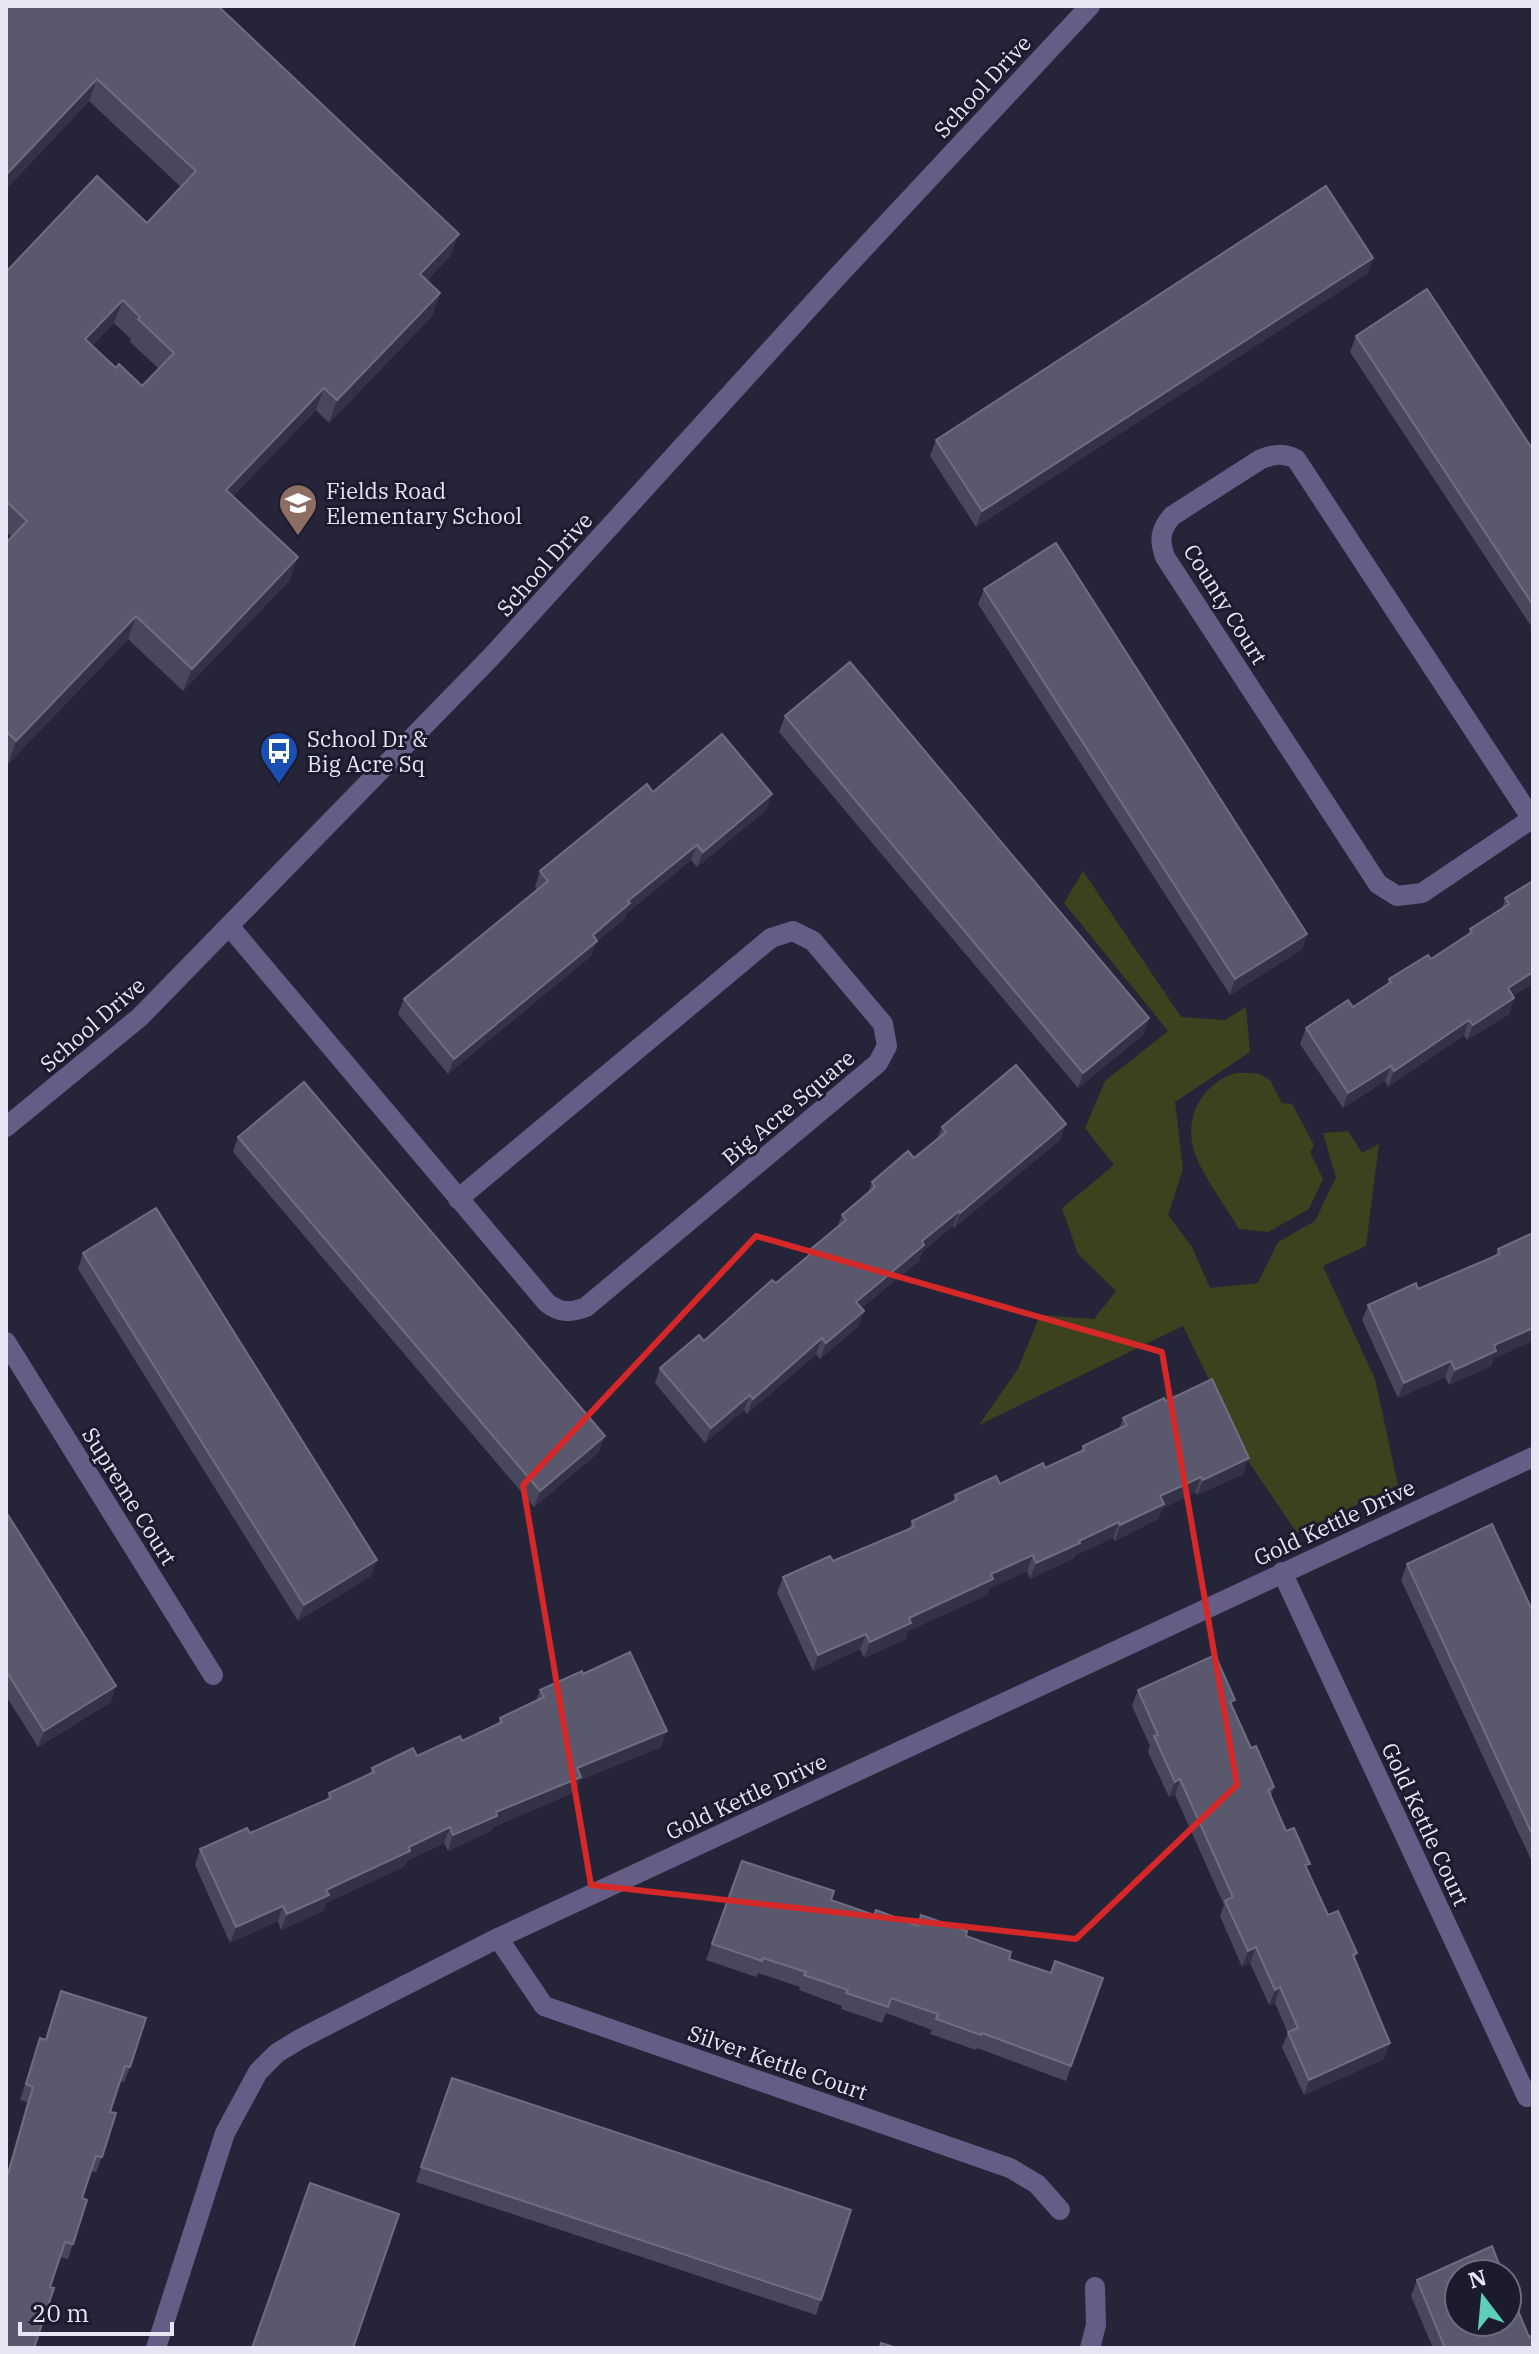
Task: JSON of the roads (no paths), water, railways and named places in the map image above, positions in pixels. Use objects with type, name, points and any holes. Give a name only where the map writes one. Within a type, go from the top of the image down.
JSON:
[{"type":"street","name":"School Drive","points":[[6,1127],[140,1017],[230,927],[492,656],[837,277],[1090,6]]},
{"type":"street","name":"County Court","points":[[1273,454],[1286,454],[1296,459],[1532,819],[1422,893],[1397,896],[1378,884],[1165,557],[1161,535],[1172,516],[1261,459],[1273,454]]},
{"type":"street","name":"Big Acre Square","points":[[230,927],[458,1199],[547,1303],[555,1310],[566,1312],[586,1307],[878,1063],[887,1046],[883,1024],[813,941],[793,931],[781,933],[758,948],[458,1199]]},
{"type":"street","name":"Supreme Court","points":[[6,1342],[213,1675]]},
{"type":"street","name":"Gold Kettle Drive","points":[[156,2348],[225,2133],[258,2072],[277,2053],[498,1938],[1533,1457]]},
{"type":"street","name":"Gold Kettle Court","points":[[1282,1572],[1527,2097]]},
{"type":"street","name":"Silver Kettle Court","points":[[498,1938],[544,2006],[1010,2168],[1037,2184],[1060,2210]]},
{"type":"street","points":[[1090,2348],[1096,2325],[1095,2287]]},
{"type":"place","name":"Fields Road Elementary School","points":[[298,537]]},
{"type":"place","name":"School Dr & Big Acre Sq","points":[[279,785]]}]
